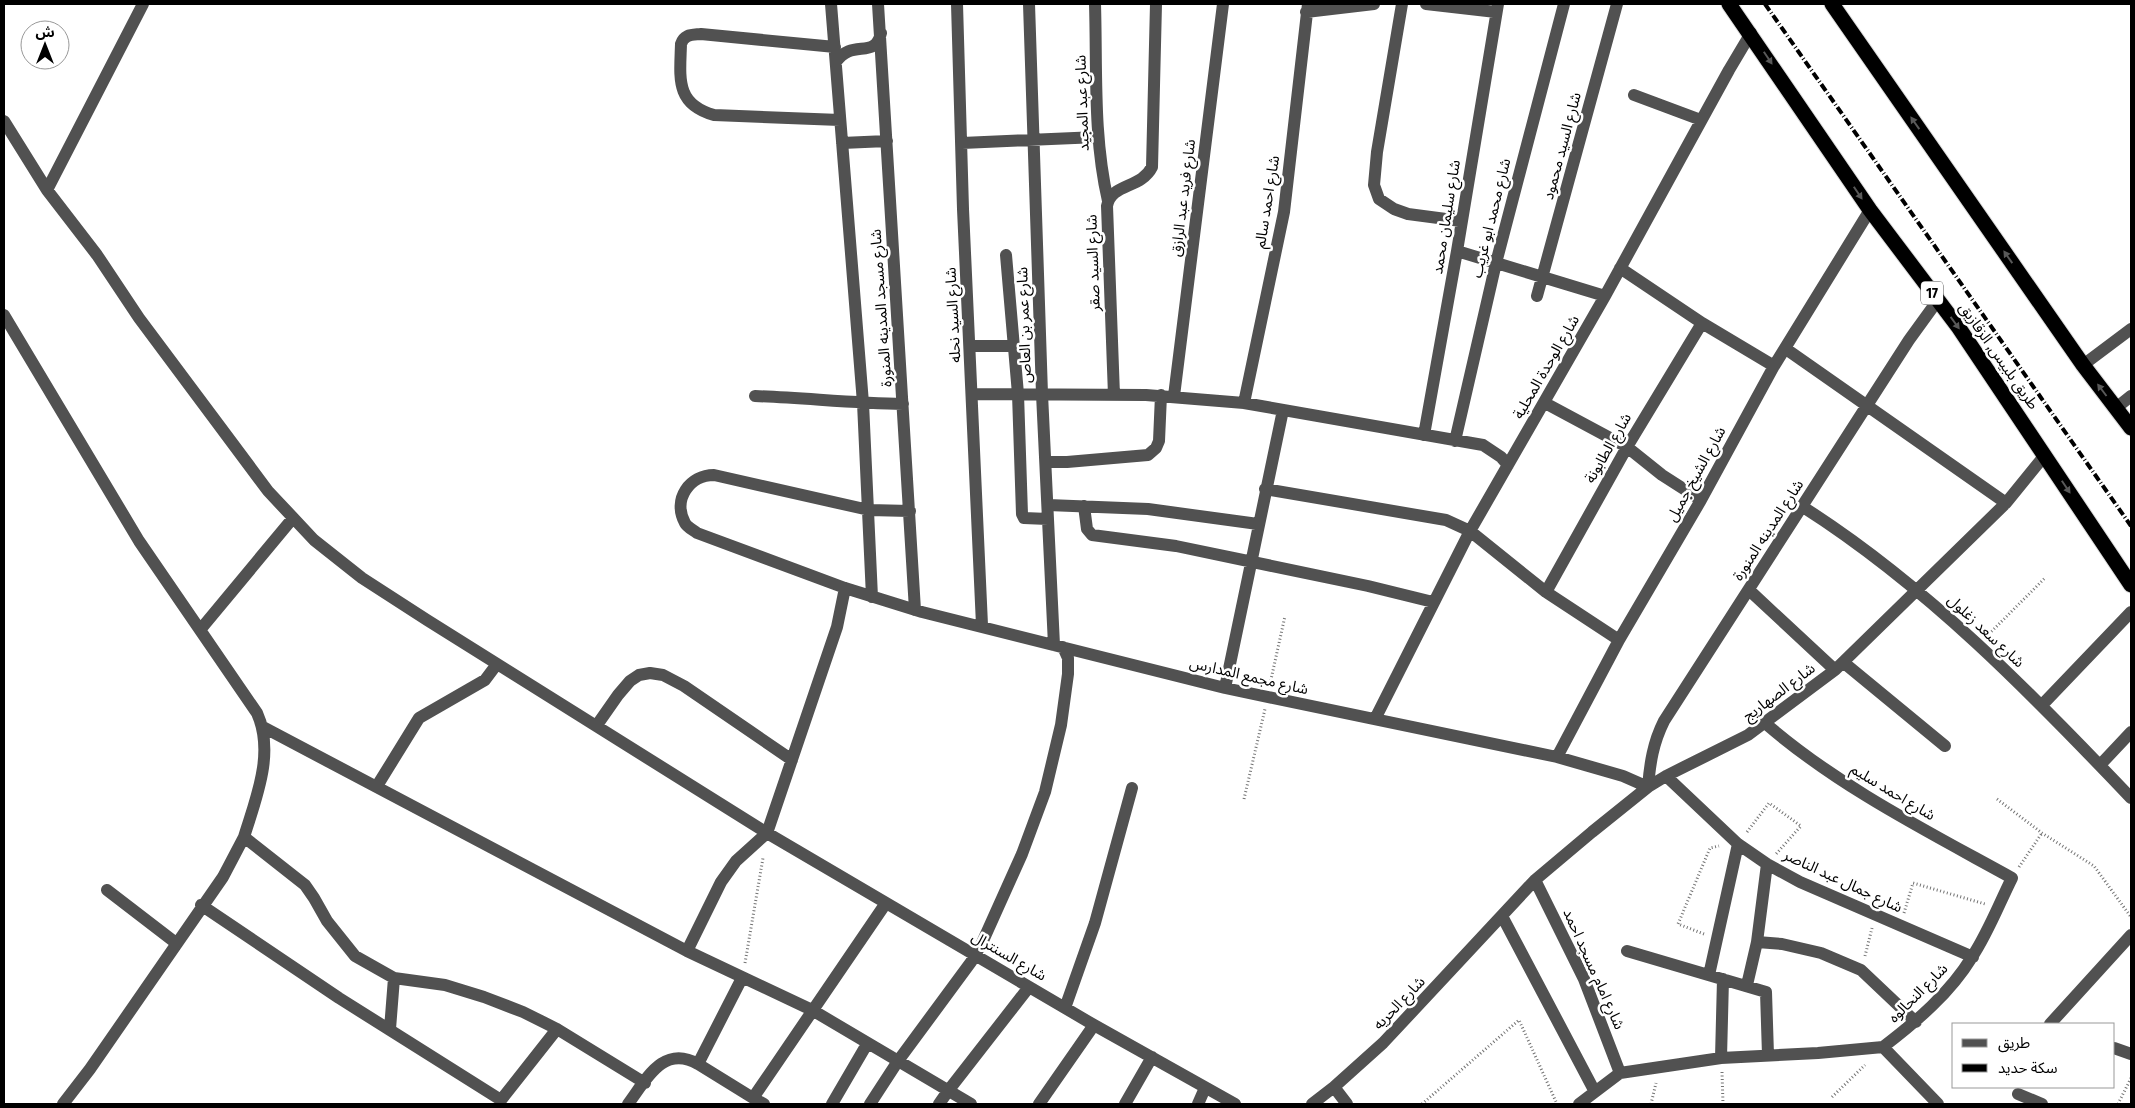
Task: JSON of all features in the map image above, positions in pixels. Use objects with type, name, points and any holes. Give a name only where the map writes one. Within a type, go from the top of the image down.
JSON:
[{"type":"highway","name":"طريق بلبيس, الزقازيق","points":[[1730,4],[1870,210],[1938,300],[2045,455],[2131,585]]},
{"type":"highway","points":[[1832,4],[2083,366],[2131,428]]},
{"type":"street","points":[[47,190],[143,4]]},
{"type":"street","points":[[831,4],[863,404],[872,596]]},
{"type":"street","name":"شارع مسجد المدينه المنورة","points":[[878,4],[904,404],[915,610]]},
{"type":"street","name":"شارع السيد نحله","points":[[957,4],[982,626]]},
{"type":"street","name":"شارع عمر بن العاص","points":[[870,1104],[898,1060],[975,955],[1019,862],[1045,792],[1056,751],[1066,695],[1068,658],[1059,646],[1048,519],[1029,4]]},
{"type":"street","name":"شارع عبد المجيد","points":[[1095,4],[1100,169],[1108,201]]},
{"type":"street","name":"شارع السيد صقر","points":[[1114,395],[1108,201],[1114,192],[1141,181],[1152,167],[1156,4]]},
{"type":"street","name":"شارع فريد عبد الرازق","points":[[1174,396],[1224,4]]},
{"type":"street","points":[[1307,8],[1374,4]]},
{"type":"street","points":[[1402,4],[1377,152],[1374,186],[1379,199],[1394,210],[1408,214],[1461,221]]},
{"type":"street","points":[[1426,4],[1497,8]]},
{"type":"street","name":"شارع محمد ابو غريب","points":[[1455,441],[1496,263],[1564,4]]},
{"type":"street","name":"شارع السيد محمود","points":[[1537,296],[1618,4]]},
{"type":"street","name":"شارع احمد سالم","points":[[1244,403],[1284,212],[1307,8]]},
{"type":"street","name":"شارع سليمان محمد","points":[[1424,435],[1457,251],[1497,8]]},
{"type":"street","points":[[836,62],[849,49],[871,48],[877,42],[881,32]]},
{"type":"street","name":"شارع الوحدة المحلية","points":[[1375,719],[1470,532],[1545,404],[1751,33]]},
{"type":"street","points":[[835,47],[701,34],[688,35],[682,39],[681,44],[680,81],[683,92],[690,103],[702,112],[714,115],[840,120]]},
{"type":"street","points":[[1634,95],[1701,120]]},
{"type":"street","name":"شارع السنترال","points":[[4,121],[47,190],[268,491],[314,540],[362,578],[767,833],[1094,1025],[1235,1104]]},
{"type":"street","points":[[962,143],[1098,136]]},
{"type":"street","points":[[842,143],[887,141]]},
{"type":"street","name":"شارع الشيخ جميل","points":[[1557,757],[1620,640],[1701,500],[1774,366],[1870,210]]},
{"type":"street","points":[[1457,251],[1605,296]]},
{"type":"street","points":[[1006,255],[1018,394],[1022,514],[1024,518],[1048,519]]},
{"type":"street","points":[[1620,268],[1702,323],[1774,366]]},
{"type":"street","name":"شارع المدينه المنورة","points":[[1648,787],[1650,760],[1661,728],[1867,405],[1917,328],[1938,300]]},
{"type":"street","points":[[4,315],[139,541],[257,713],[263,727],[265,750],[254,805],[244,837],[223,877],[201,906],[90,1069],[63,1104]]},
{"type":"street","name":"شارع الطابونة","points":[[1546,592],[1627,447],[1702,323]]},
{"type":"street","points":[[2083,366],[2131,329]]},
{"type":"street","points":[[971,346],[1014,346]]},
{"type":"street","points":[[1786,349],[2006,503]]},
{"type":"street","points":[[973,394],[1161,395],[1244,403],[1483,445],[1501,457],[1508,465]]},
{"type":"street","points":[[1046,462],[1148,455],[1156,448],[1159,442],[1161,395]]},
{"type":"street","points":[[755,396],[812,398],[863,404],[904,404]]},
{"type":"street","points":[[2116,408],[2131,396]]},
{"type":"street","points":[[1545,404],[1627,447],[1662,475],[1701,500]]},
{"type":"street","points":[[1225,688],[1283,410]]},
{"type":"street","name":"شارع الصهاريج","points":[[1502,916],[1534,880],[1648,787],[1748,735],[1839,666],[2006,503],[2045,455]]},
{"type":"street","name":"شارع مجمع المدارس","points":[[910,511],[869,510],[714,475],[696,478],[688,485],[681,500],[681,513],[685,524],[697,533],[845,588],[915,610],[1225,688],[1557,757],[1623,776],[1648,787]]},
{"type":"street","points":[[1265,489],[1446,520],[1470,532],[1546,592],[1620,640]]},
{"type":"street","points":[[1048,505],[1148,509],[1258,524]]},
{"type":"street","points":[[1084,506],[1087,529],[1092,536],[1176,546],[1433,602]]},
{"type":"street","name":"شارع سعد زغلول","points":[[1803,508],[1869,552],[1917,590],[2042,705],[2131,798]]},
{"type":"street","points":[[200,630],[293,518]]},
{"type":"street","points":[[688,951],[721,882],[736,861],[767,833],[837,627],[845,588]]},
{"type":"street","points":[[1750,590],[1839,666],[1945,746]]},
{"type":"street","points":[[2042,705],[2131,612]]},
{"type":"street","points":[[377,786],[419,718],[485,680],[497,664]]},
{"type":"street","points":[[597,725],[630,681],[639,675],[650,673],[663,675],[684,686],[792,760]]},
{"type":"street","name":"شارع احمد سليم","points":[[1765,723],[1793,747],[1845,783],[1891,811],[2012,878]]},
{"type":"street","points":[[263,727],[688,951],[812,1010],[971,1104]]},
{"type":"street","points":[[2100,765],[2131,732]]},
{"type":"street","name":"شارع جمال عبد الناصر","points":[[1666,776],[1738,844],[1767,864],[1800,882],[1973,957]]},
{"type":"street","points":[[1065,1008],[1094,922],[1132,788]]},
{"type":"street","points":[[244,837],[305,885],[327,921],[355,956],[394,978],[445,986],[484,997],[523,1012],[558,1029],[644,1083]]},
{"type":"street","points":[[1709,975],[1738,844]]},
{"type":"street","points":[[1747,986],[1757,942],[1767,864]]},
{"type":"street","name":"شارع النحالوه","points":[[1883,1046],[1916,1022],[1946,991],[1973,957],[2012,878]]},
{"type":"street","name":"شارع امام مسجد احمد","points":[[1534,880],[1584,979],[1620,1073]]},
{"type":"street","points":[[108,890],[176,943]]},
{"type":"street","points":[[628,1104],[659,1064],[668,1059],[680,1058],[691,1060],[759,1101],[812,1010],[886,903]]},
{"type":"street","points":[[201,906],[339,998],[505,1102],[558,1029]]},
{"type":"street","points":[[1502,916],[1595,1092]]},
{"type":"street","name":"شارع الحريه","points":[[1312,1104],[1383,1043],[1502,916]]},
{"type":"street","points":[[2051,1023],[2131,935]]},
{"type":"street","points":[[1757,942],[1782,944],[1821,953],[1861,970],[1916,1022]]},
{"type":"street","points":[[1627,951],[1767,993],[1768,1055]]},
{"type":"street","points":[[390,1029],[394,978]]},
{"type":"street","points":[[698,1064],[742,978]]},
{"type":"street","points":[[1721,1058],[1723,979]]},
{"type":"street","points":[[939,1104],[1029,987]]},
{"type":"street","points":[[1039,1104],[1094,1025]]},
{"type":"street","points":[[832,1104],[868,1044]]},
{"type":"street","points":[[1579,1104],[1620,1073],[1721,1058],[1818,1053],[1883,1046],[1938,1104]]},
{"type":"street","points":[[2115,1048],[2131,1054]]},
{"type":"street","points":[[1124,1104],[1152,1057]]},
{"type":"street","points":[[1334,1087],[1347,1104]]},
{"type":"street","points":[[1198,1104],[1205,1088]]},
{"type":"street","points":[[2018,1095],[2042,1104]]},
{"type":"path","points":[[1978,645],[2045,578]]},
{"type":"path","points":[[1244,799],[1285,616]]},
{"type":"path","points":[[1997,799],[2042,833],[2094,866],[2131,917]]},
{"type":"path","points":[[1716,939],[1678,924],[1710,848],[1738,844],[1770,803],[1801,826],[1767,864]]},
{"type":"path","points":[[742,978],[767,833]]},
{"type":"path","points":[[2012,878],[2042,833]]},
{"type":"path","points":[[1900,925],[1913,883],[1997,908]]},
{"type":"path","points":[[1861,970],[1876,916]]},
{"type":"path","points":[[1422,1104],[1519,1020],[1557,1104]]},
{"type":"path","points":[[1832,1097],[1883,1046]]},
{"type":"path","points":[[1721,1058],[1723,1104]]},
{"type":"path","points":[[1651,1104],[1659,1068]]},
{"type":"path","points":[[2118,1104],[2131,1078]]},
{"type":"railway","points":[[1765,4],[2131,526]]}]
